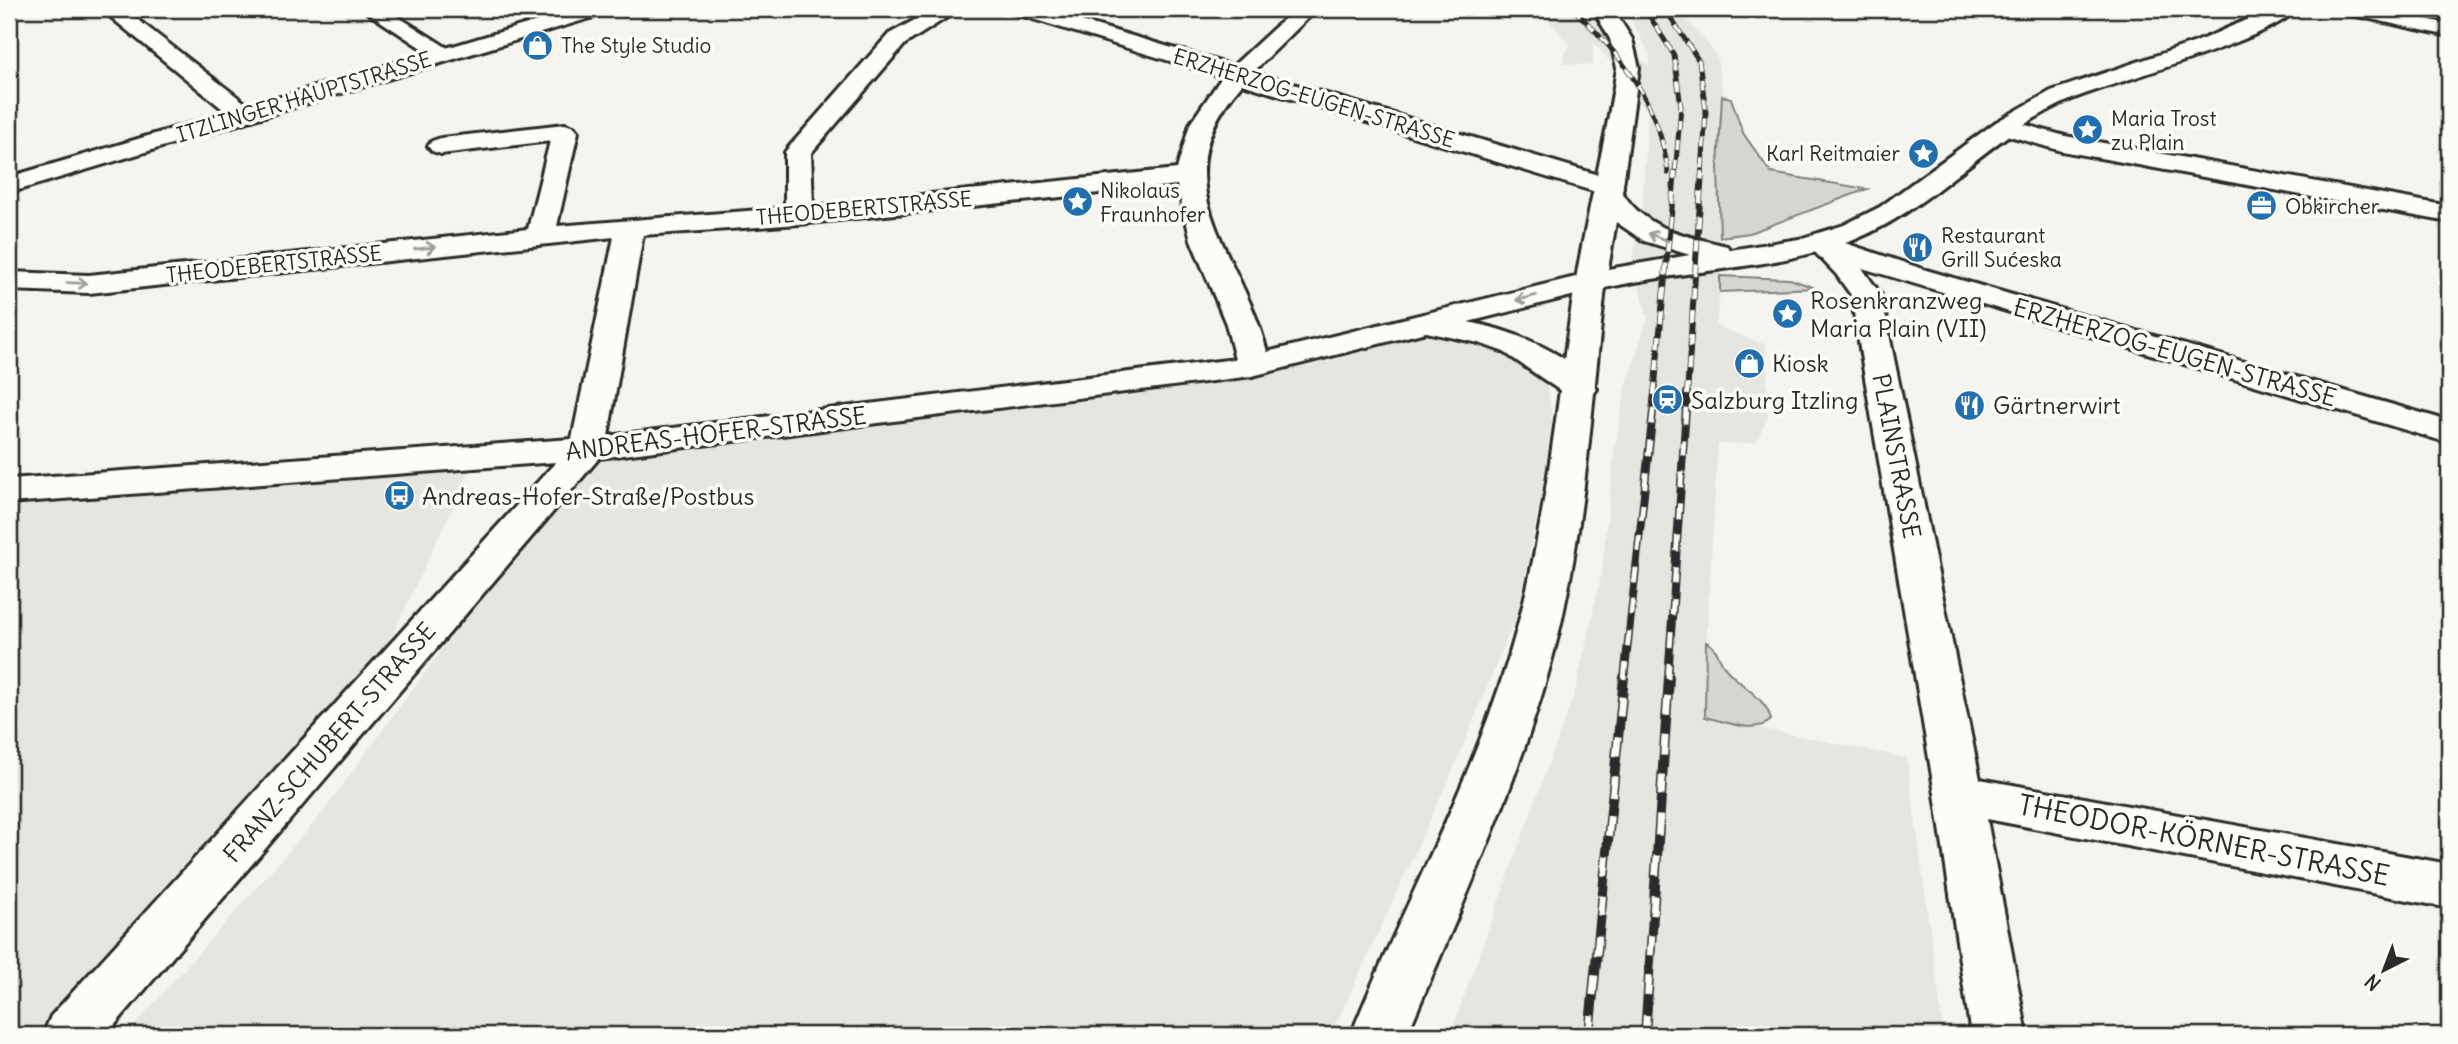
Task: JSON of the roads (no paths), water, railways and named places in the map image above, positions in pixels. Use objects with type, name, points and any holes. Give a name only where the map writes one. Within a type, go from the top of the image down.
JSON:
[{"type":"street","points":[[111,9],[244,114]]},
{"type":"street","points":[[372,9],[446,54]]},
{"type":"street","points":[[532,9],[557,21]]},
{"type":"street","name":"ITZLINGER HAUPTSTRASSE","points":[[9,186],[600,9]]},
{"type":"street","points":[[799,216],[798,152],[897,39],[950,9]]},
{"type":"street","name":"ERZHERZOG-EUGEN-STRASSE","points":[[1020,9],[1609,189]]},
{"type":"street","points":[[1252,366],[1251,342],[1209,249],[1188,176],[1197,138],[1212,103],[1307,9]]},
{"type":"street","points":[[1379,1035],[1482,801],[1529,662],[1553,569],[1580,389],[1592,282],[1628,68],[1621,39],[1603,9]]},
{"type":"street","points":[[1821,244],[1884,218],[2008,128],[2056,97],[2112,74],[2261,24],[2286,9]]},
{"type":"street","points":[[2350,9],[2449,30]]},
{"type":"street","points":[[2008,128],[2062,143],[2449,214]]},
{"type":"street","points":[[441,146],[565,132],[540,237]]},
{"type":"street","name":"THEODEBERTSTRASSE","points":[[9,281],[89,284],[630,227],[799,216],[1188,176]]},
{"type":"street","name":"ANDREAS-HOFER-STRASSE","points":[[1609,189],[1615,206],[1628,220],[1649,233],[1668,241],[1748,258]]},
{"type":"street","points":[[588,449],[630,227]]},
{"type":"street","name":"ERZHERZOG-EUGEN-STRASSE","points":[[1821,244],[1903,273],[2449,432]]},
{"type":"street","name":"ANDREAS-HOFER-STRASSE","points":[[9,491],[588,449],[1252,366],[1592,282],[1665,267],[1748,258],[1821,244]]},
{"type":"street","name":"PLAINSTRASSE","points":[[1821,244],[1847,268],[1866,295],[1959,794],[1998,1035]]},
{"type":"street","name":"ANDREAS-HOFER-STRASSE","points":[[1416,327],[1495,335],[1520,345],[1580,389]]},
{"type":"street","name":"FRANZ-SCHUBERT-STRASSE","points":[[71,1035],[588,449]]},
{"type":"street","name":"THEODOR-KÖRNER-STRASSE","points":[[1959,794],[2449,886]]},
{"type":"railway","points":[[1573,9],[1607,44],[1636,82],[1657,125],[1668,173]]},
{"type":"railway","points":[[1645,9],[1674,55],[1681,107],[1675,173]]},
{"type":"railway","points":[[1665,9],[1699,61],[1706,111],[1702,173]]},
{"type":"railway","points":[[1654,395],[1675,171]]},
{"type":"railway","points":[[1687,395],[1702,171]]},
{"type":"railway","points":[[1624,679],[1655,393]]},
{"type":"railway","points":[[1668,679],[1687,393]]},
{"type":"railway","points":[[1589,1035],[1624,677]]},
{"type":"railway","points":[[1645,1035],[1669,677]]},
{"type":"place","name":"The Style Studio","points":[[538,45]]},
{"type":"place","name":"Maria Trost zu Plain","points":[[2088,130]]},
{"type":"place","name":"Karl Reitmaier","points":[[1923,153]]},
{"type":"place","name":"Nikolaus Fraunhofer","points":[[1077,202]]},
{"type":"place","name":"Obkircher","points":[[2262,206]]},
{"type":"place","name":"Restaurant Grill Sućeska","points":[[1918,247]]},
{"type":"place","name":"Rosenkranzweg Maria Plain (VII)","points":[[1787,314]]},
{"type":"place","name":"Kiosk","points":[[1749,363]]},
{"type":"place","name":"Salzburg Itzling","points":[[1668,400]]},
{"type":"place","name":"Gärtnerwirt","points":[[1970,405]]},
{"type":"place","name":"Andreas-Hofer-Straße/Postbus","points":[[399,496]]}]
